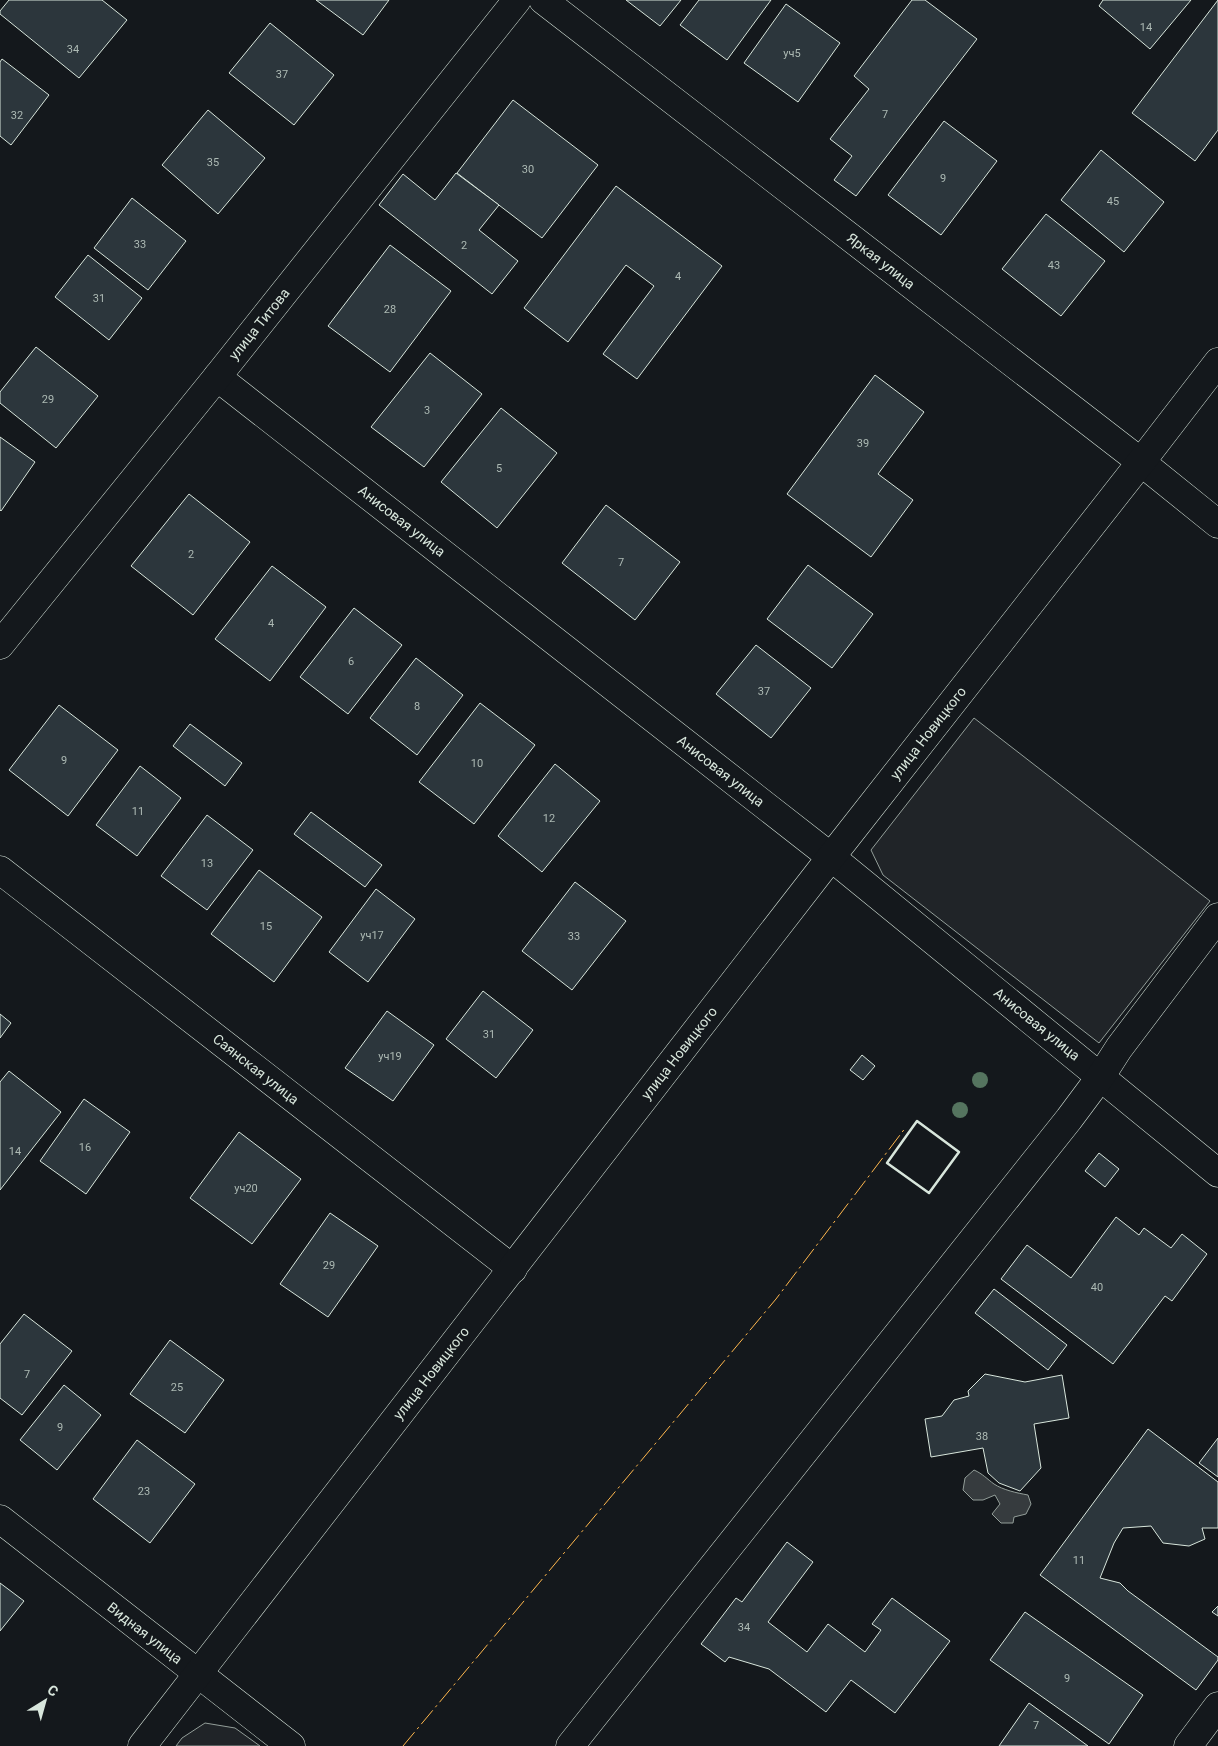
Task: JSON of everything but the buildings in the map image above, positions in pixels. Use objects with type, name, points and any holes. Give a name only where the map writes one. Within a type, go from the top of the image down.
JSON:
[{"type":"street","name":"улица Титова","points":[[0,646],[517,0]]},
{"type":"street","name":"Яркая улица","points":[[543,0],[1141,462],[1218,524]]},
{"type":"street","name":"улица Новицкого","points":[[142,1746],[831,857],[1218,362]]},
{"type":"street","name":"Анисовая улица","points":[[217,377],[831,857],[1218,1173]]},
{"type":"street","name":"Саянская улица","points":[[0,870],[513,1269]]},
{"type":"street","points":[[570,1746],[1050,1142],[1218,917]]},
{"type":"street","name":"Видная улица","points":[[0,1519],[291,1746]]},
{"type":"street","points":[[1188,1746],[1218,1706]]},
{"type":"shaded area","points":[[974,718],[1210,901],[1099,1043],[883,875],[871,850]]},
{"type":"shaded area","points":[[974,1470],[1002,1488],[1028,1495],[1031,1504],[1026,1514],[1014,1517],[1013,1523],[1001,1523],[992,1514],[1000,1504],[995,1495],[983,1500],[973,1500],[963,1490],[965,1478]]},
{"type":"shaded area","points":[[205,1723],[235,1728],[260,1746],[176,1746],[182,1738]]},
{"type":"wall","points":[[917,1121],[959,1152],[929,1193],[887,1163],[917,1121]]},
{"type":"power","points":[[403,1746],[776,1299],[906,1127]]}]
